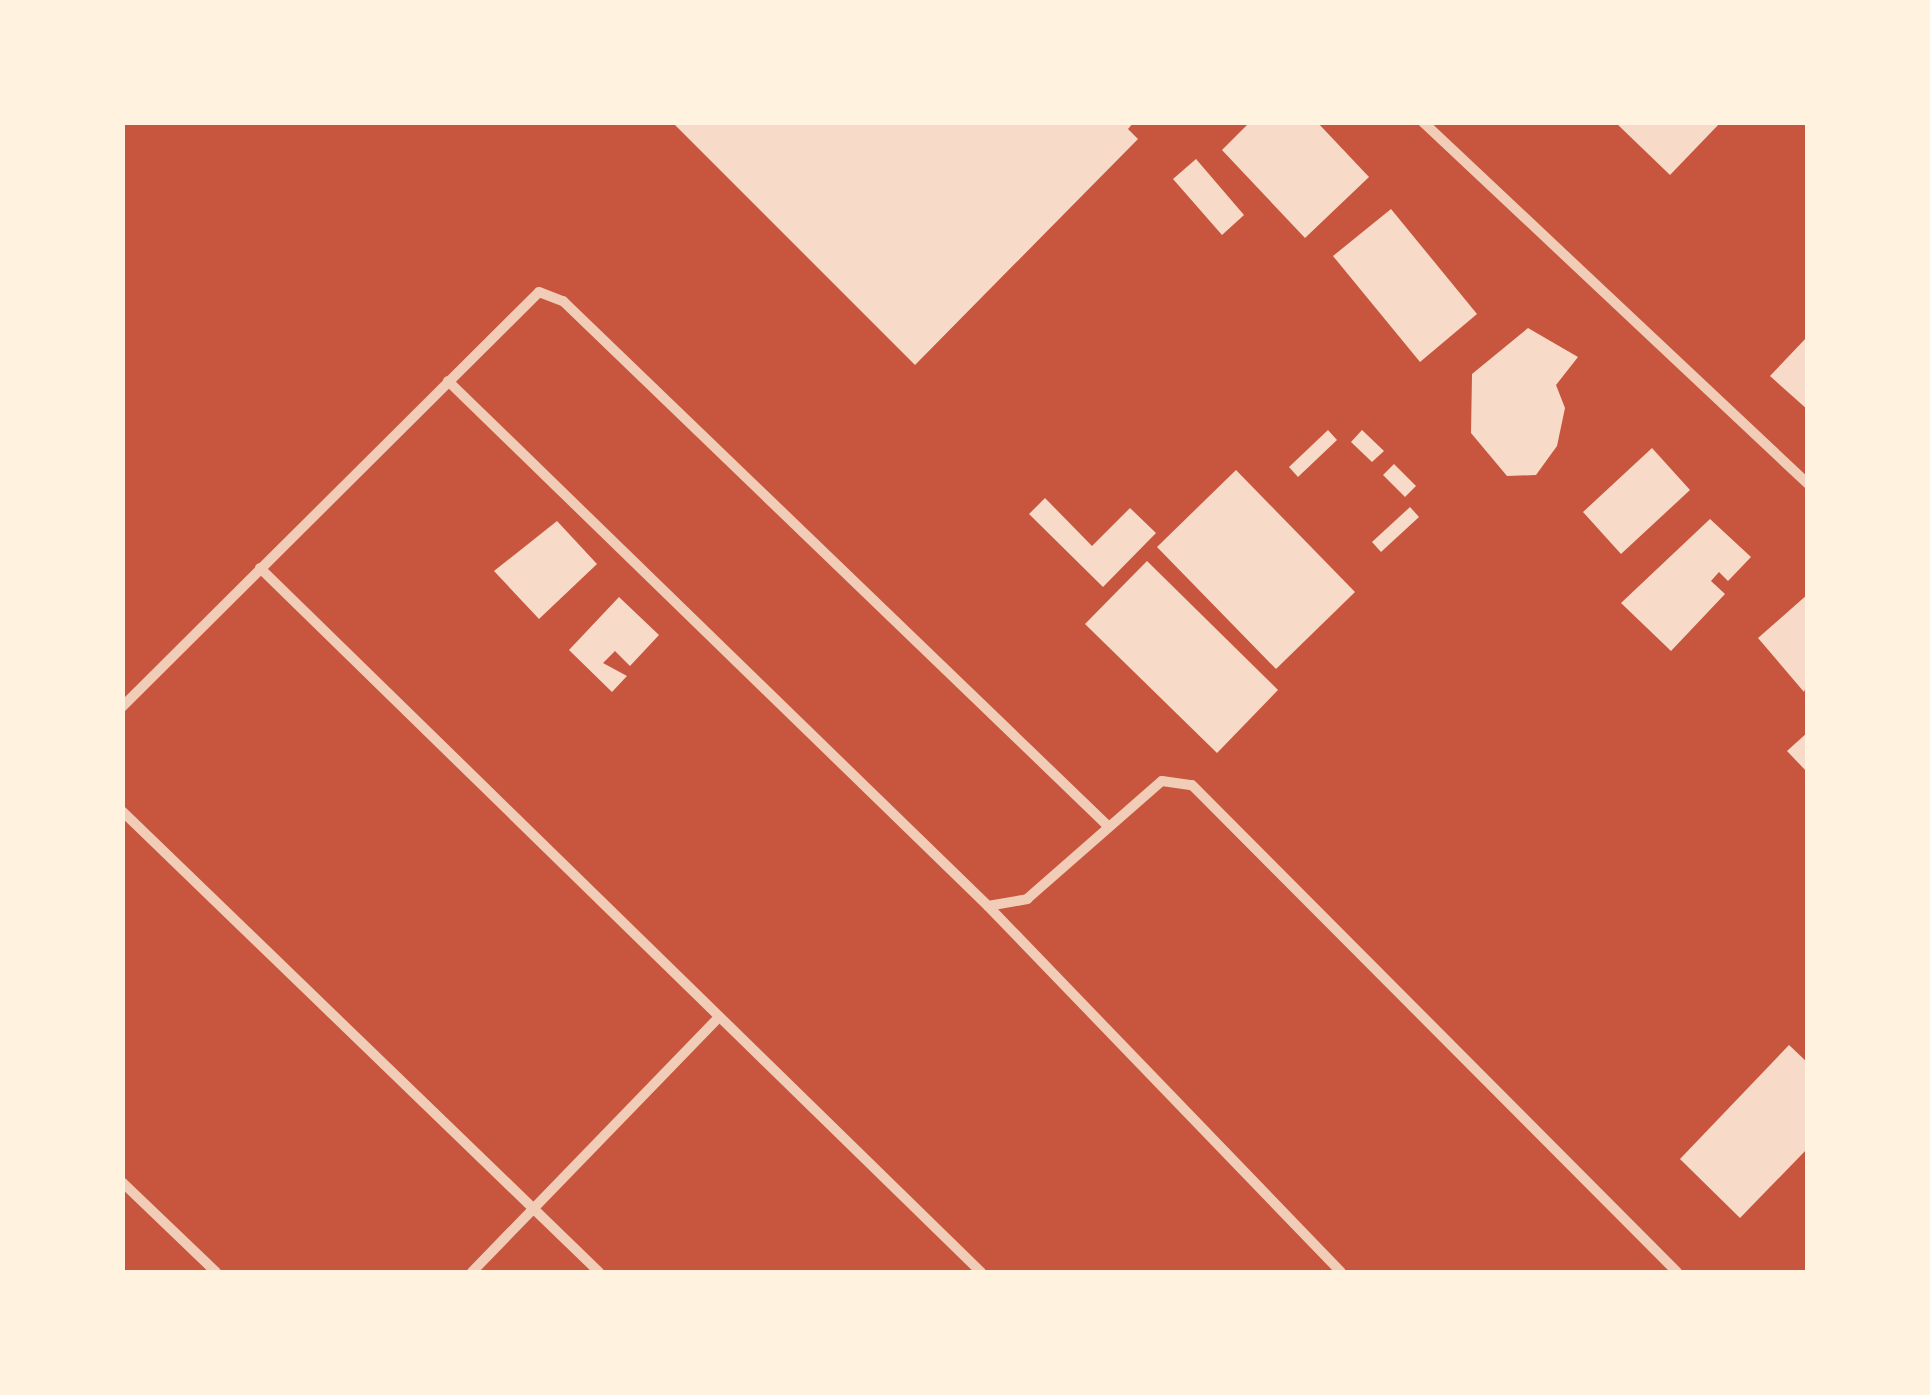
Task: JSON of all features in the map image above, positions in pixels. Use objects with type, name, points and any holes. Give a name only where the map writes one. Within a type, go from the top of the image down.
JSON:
[{"type":"street","points":[[1423,122],[1808,484]]},
{"type":"street","points":[[122,706],[528,296],[563,300],[1107,825]]},
{"type":"street","points":[[448,381],[988,906],[1341,1272]]},
{"type":"street","points":[[260,568],[980,1272]]},
{"type":"street","points":[[988,906],[1018,906],[1162,780],[1192,785],[1677,1272]]},
{"type":"street","points":[[122,811],[599,1272]]},
{"type":"street","points":[[472,1272],[720,1017]]},
{"type":"street","points":[[122,1182],[216,1272]]},
{"type":"building","points":[[672,122],[1134,122],[1128,129],[1138,139],[915,365]]},
{"type":"building","points":[[1250,122],[1317,122],[1369,177],[1305,238],[1222,150]]},
{"type":"building","points":[[1615,122],[1721,122],[1670,175]]},
{"type":"building","points":[[1196,159],[1244,215],[1222,235],[1173,179]]},
{"type":"building","points":[[1391,209],[1477,314],[1420,362],[1333,256]]},
{"type":"building","points":[[1528,328],[1578,357],[1556,385],[1565,408],[1557,446],[1536,475],[1507,476],[1471,433],[1472,374]]},
{"type":"building","points":[[1808,336],[1808,410],[1770,376]]},
{"type":"building","points":[[1328,430],[1337,440],[1298,477],[1289,467]]},
{"type":"building","points":[[1362,430],[1384,451],[1372,462],[1351,442]]},
{"type":"building","points":[[1652,448],[1690,490],[1621,554],[1583,512]]},
{"type":"building","points":[[1394,464],[1416,486],[1405,497],[1383,475]]},
{"type":"building","points":[[1236,470],[1355,592],[1276,669],[1157,547]]},
{"type":"building","points":[[1045,498],[1092,546],[1130,508],[1156,533],[1103,587],[1029,514]]},
{"type":"building","points":[[1410,507],[1419,517],[1381,552],[1372,542]]},
{"type":"building","points":[[1710,519],[1751,557],[1728,581],[1719,572],[1711,581],[1725,594],[1671,651],[1621,603]]},
{"type":"building","points":[[557,521],[597,564],[539,619],[494,571]]},
{"type":"building","points":[[1147,561],[1278,690],[1217,753],[1085,624]]},
{"type":"building","points":[[1808,594],[1808,680],[1804,692],[1758,638]]},
{"type":"building","points":[[619,597],[659,635],[630,666],[615,651],[603,663],[627,676],[612,692],[569,650]]},
{"type":"building","points":[[1808,732],[1808,773],[1787,751]]},
{"type":"building","points":[[1789,1045],[1808,1063],[1808,1148],[1740,1218],[1680,1159]]}]
